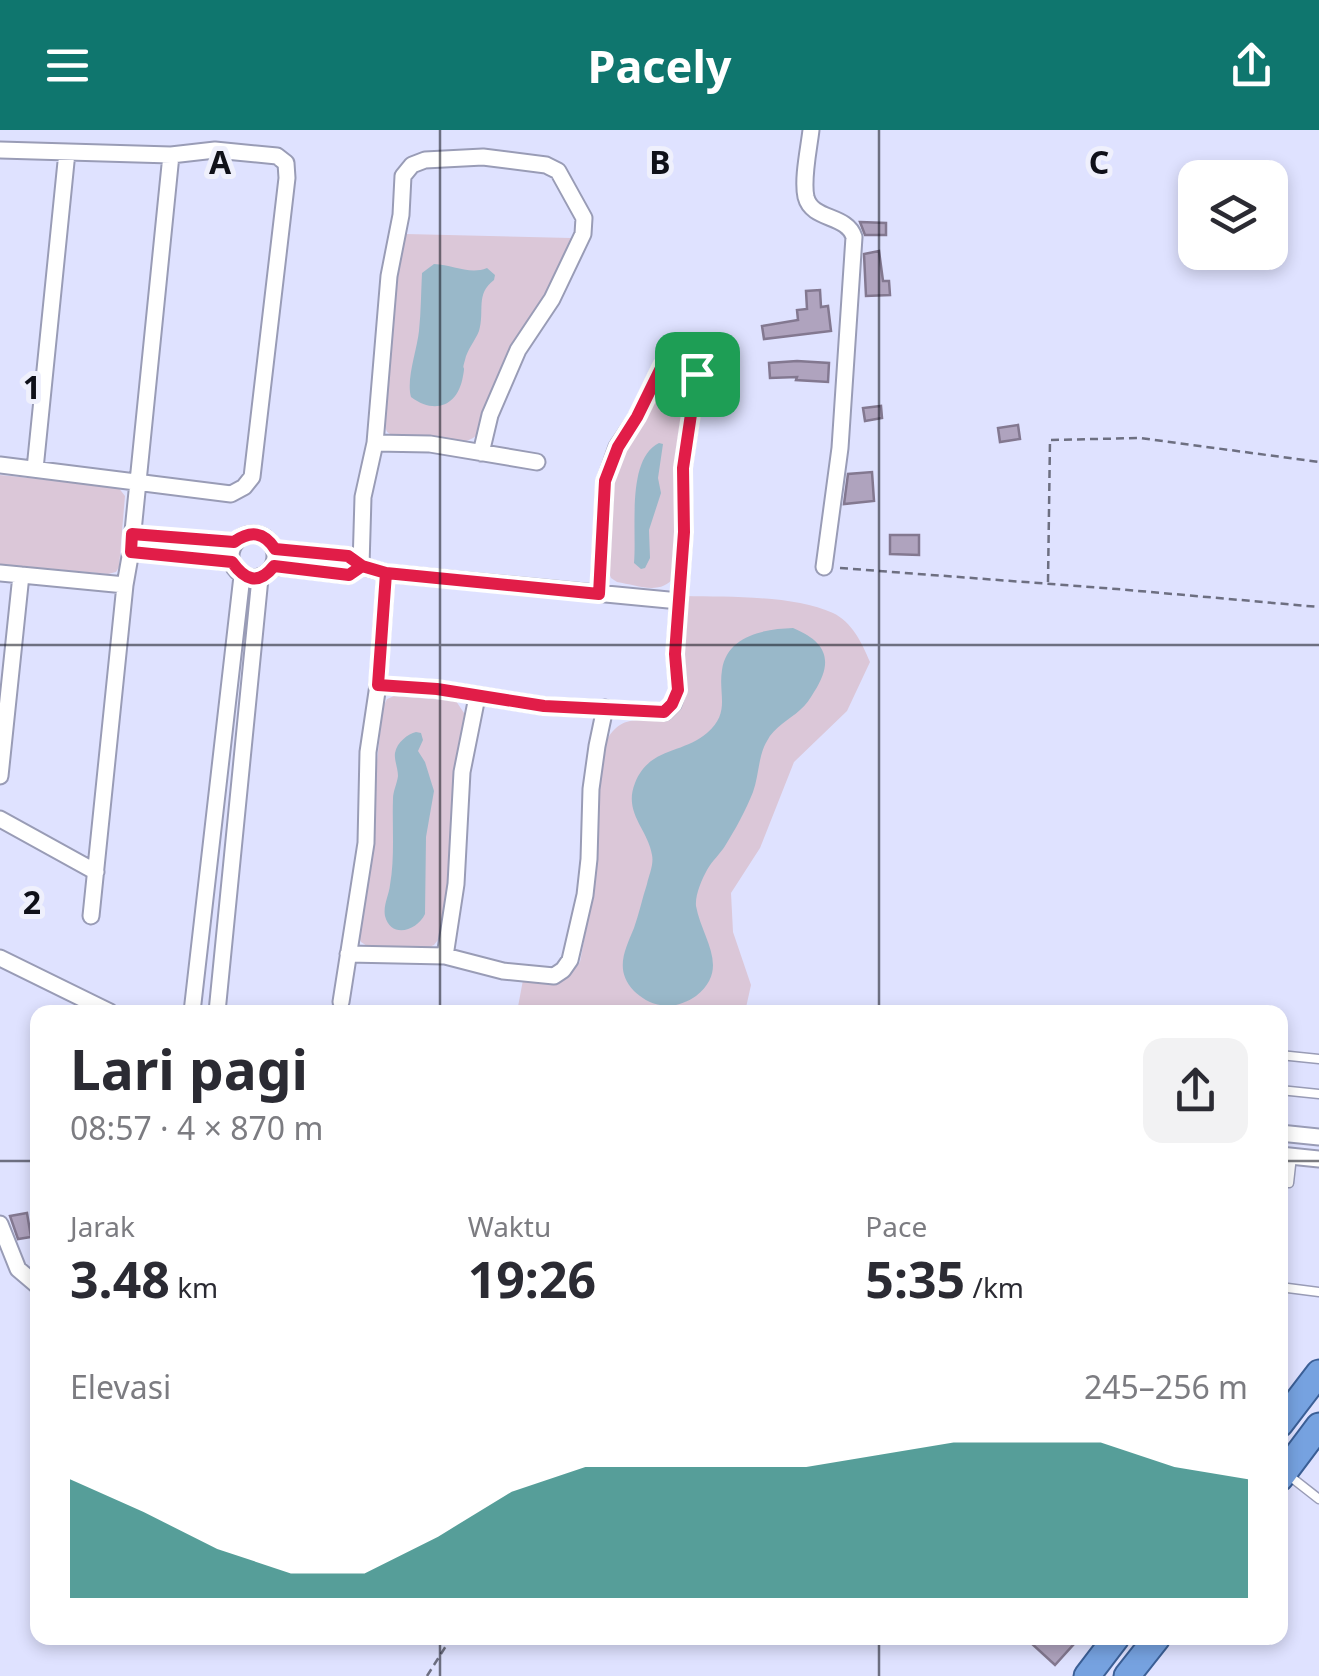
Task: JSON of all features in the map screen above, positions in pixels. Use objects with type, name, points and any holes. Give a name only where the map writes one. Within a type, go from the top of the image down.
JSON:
[{"type":"highway","points":[[1288,1414],[1319,1373]]},
{"type":"highway","points":[[1288,1467],[1319,1426]]},
{"type":"highway","points":[[1087,1676],[1111,1645]]},
{"type":"highway","points":[[1127,1676],[1151,1645]]},
{"type":"street","points":[[811,130],[807,200],[814,210],[848,225],[854,237],[840,448],[824,567]]},
{"type":"street","points":[[0,150],[170,155],[215,150],[277,156],[286,163],[287,178],[252,477],[244,487],[231,494],[0,465]]},
{"type":"street","points":[[35,469],[68,152]]},
{"type":"street","points":[[91,916],[170,155]]},
{"type":"street","points":[[362,566],[364,497],[375,443],[388,276],[401,215],[404,176],[412,166],[425,160],[483,157],[546,164],[558,171],[584,218],[583,234],[552,299],[518,350],[490,415],[481,453]]},
{"type":"street","points":[[378,685],[437,689],[544,706],[664,712],[672,704],[678,690],[675,654],[684,532],[683,468],[697,374],[694,363],[684,358],[671,357],[662,366],[618,447],[605,481],[599,594]]},
{"type":"street","points":[[375,443],[430,444],[537,462]]},
{"type":"street","points":[[260,578],[242,576],[232,562],[234,542],[244,534],[257,533],[268,538],[274,558]]},
{"type":"street","points":[[131,543],[234,542]]},
{"type":"street","points":[[131,543],[232,562]]},
{"type":"street","points":[[274,558],[348,556],[362,566],[386,573],[679,601]]},
{"type":"street","points":[[218,1005],[260,578],[274,558]]},
{"type":"street","points":[[341,1002],[366,843],[368,752],[378,685],[386,573]]},
{"type":"street","points":[[0,574],[125,585]]},
{"type":"street","points":[[0,776],[21,576]]},
{"type":"street","points":[[193,1005],[242,576]]},
{"type":"street","points":[[445,956],[456,884],[462,772],[477,696]]},
{"type":"street","points":[[348,954],[445,956],[503,971],[554,976],[564,970],[570,960],[584,895],[592,789],[605,708]]},
{"type":"street","points":[[0,819],[96,872]]},
{"type":"street","points":[[199,950],[223,952]]},
{"type":"street","points":[[2,965],[94,1005]]},
{"type":"street","points":[[1288,1134],[1319,1137]]},
{"type":"street","points":[[1288,1155],[1319,1159]]},
{"type":"street","points":[[0,1224],[18,1269],[30,1279]]},
{"type":"lane","points":[[1288,1056],[1319,1059]]},
{"type":"lane","points":[[1288,1091],[1319,1094]]},
{"type":"lane","points":[[1288,1288],[1319,1292]]},
{"type":"lane","points":[[1288,1479],[1319,1499]]},
{"type":"path","points":[[1048,584],[1050,440],[1140,438],[1319,462]]},
{"type":"path","points":[[824,567],[1319,607]]},
{"type":"path","points":[[426,1676],[446,1645]]},
{"type":"shaded area","points":[[406,234],[571,238],[556,275],[497,380],[479,431],[466,441],[395,437],[384,424],[393,297]]},
{"type":"shaded area","points":[[669,371],[685,372],[689,382],[675,476],[674,577],[656,588],[617,582],[608,570],[614,474]]},
{"type":"shaded area","points":[[0,475],[118,487],[125,496],[116,572],[0,564]]},
{"type":"shaded area","points":[[685,596],[760,598],[817,607],[851,627],[870,662],[847,711],[794,762],[760,848],[731,893],[733,932],[751,985],[747,1005],[518,1005],[523,980],[555,980],[580,962],[594,887],[602,751],[611,733],[633,720],[667,719],[683,701]]},
{"type":"shaded area","points":[[394,696],[456,701],[466,716],[441,936],[427,948],[367,946],[358,934],[383,707]]},
{"type":"water","points":[[434,264],[468,270],[487,268],[495,275],[482,297],[481,324],[466,356],[456,394],[451,401],[429,406],[411,397],[410,390],[422,273]]},
{"type":"water","points":[[663,444],[658,478],[661,493],[649,530],[650,558],[641,569],[634,563],[637,479],[649,451]]},
{"type":"water","points":[[793,628],[804,633],[820,646],[824,671],[806,704],[767,741],[747,806],[699,887],[696,906],[711,953],[712,975],[688,1001],[674,1005],[653,1003],[634,991],[623,968],[652,862],[650,846],[632,803],[635,783],[649,763],[707,733],[721,710],[725,658],[739,642],[771,630]]},
{"type":"water","points":[[421,733],[423,740],[418,751],[434,791],[426,837],[425,914],[416,925],[398,930],[385,916],[392,864],[393,796],[398,776],[395,753],[403,739]]},
{"type":"building","points":[[860,222],[886,223],[886,235],[865,235]]},
{"type":"building","points":[[879,251],[883,281],[889,281],[890,295],[866,296],[864,254]]},
{"type":"building","points":[[820,290],[821,307],[828,306],[831,331],[764,339],[762,326],[798,320],[797,310],[807,309],[806,291]]},
{"type":"building","points":[[769,363],[829,363],[828,382],[770,378]]},
{"type":"building","points":[[881,406],[882,418],[865,421],[863,408]]},
{"type":"building","points":[[1018,425],[1020,439],[1000,442],[998,428]]},
{"type":"building","points":[[872,472],[874,501],[844,504],[848,474]]},
{"type":"building","points":[[890,535],[919,535],[919,555],[890,554]]},
{"type":"building","points":[[27,1213],[30,1237],[18,1239],[10,1216]]},
{"type":"building","points":[[1033,1645],[1073,1645],[1055,1665]]},
{"type":"route","points":[[697,374],[683,468],[684,532],[675,654],[678,690],[664,712],[544,706],[437,689],[378,685],[386,573],[362,566],[348,556],[275,549],[268,538],[257,533],[244,534],[234,542],[132,534],[131,552],[232,562],[242,576],[251,579],[260,578],[274,566],[349,575],[362,566],[386,573],[599,594],[605,481],[618,447],[662,366],[671,357],[694,363],[697,374]]}]
